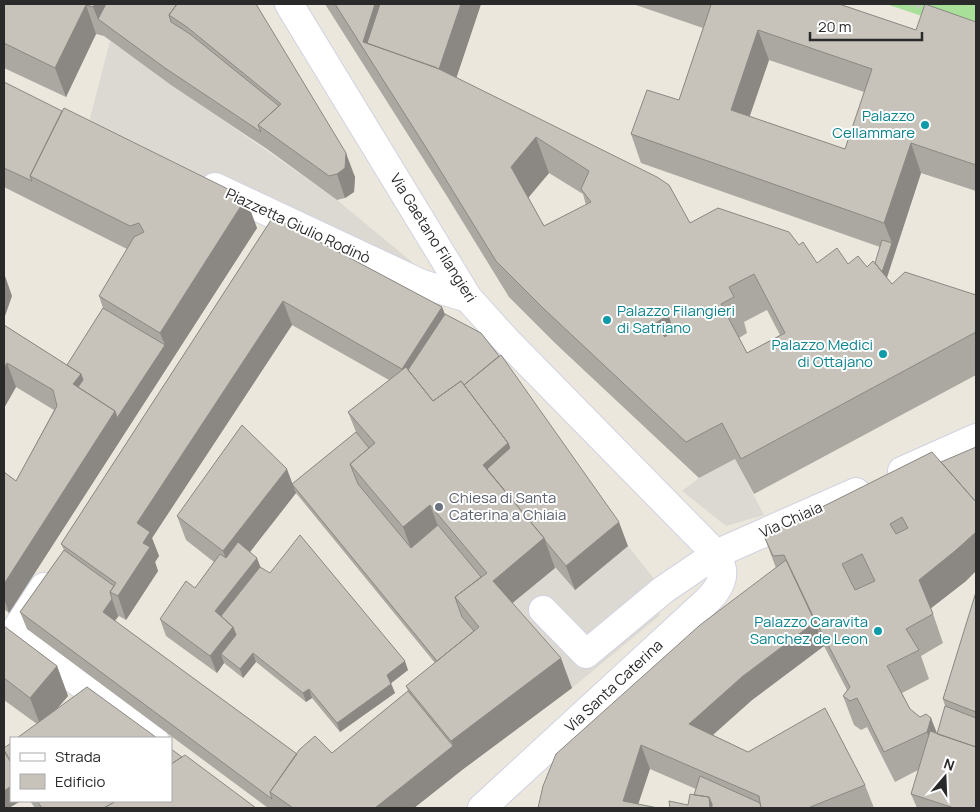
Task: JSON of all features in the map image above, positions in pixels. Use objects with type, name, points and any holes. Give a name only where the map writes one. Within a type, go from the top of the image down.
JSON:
[{"type":"street","name":"Via Gaetano Filangieri","points":[[289,4],[468,298],[505,340],[716,554]]},
{"type":"street","name":"Piazzetta Giulio Rodinò","points":[[194,177],[276,228],[422,284],[468,298]]},
{"type":"street","name":"Via Chiaia","points":[[543,610],[586,654],[663,590],[716,554],[976,438]]},
{"type":"street","name":"Via Santa Caterina","points":[[482,808],[716,592],[723,572],[716,554]]},
{"type":"street","points":[[57,567],[9,630],[153,737]]},
{"type":"path","points":[[910,4],[935,12]]},
{"type":"green space","points":[[886,4],[976,4],[976,34]]},
{"type":"shaded area","points":[[110,41],[337,200],[412,262],[421,284],[88,126]]},
{"type":"shaded area","points":[[735,459],[764,515],[726,526],[682,491],[699,478]]},
{"type":"shaded area","points":[[628,546],[663,590],[659,616],[572,688],[504,610],[555,568],[575,590]]},
{"type":"building","points":[[4,4],[95,4],[93,7],[86,5],[55,68],[4,43]]},
{"type":"building","points":[[106,4],[177,4],[169,15],[171,22],[190,34],[279,106],[258,125],[261,132],[165,68],[98,19]]},
{"type":"building","points":[[177,4],[256,4],[346,153],[345,168],[337,174],[329,176],[258,125],[281,104],[187,27],[169,15]]},
{"type":"building","points":[[335,4],[375,4],[363,42],[435,67],[657,177],[669,185],[690,223],[718,208],[789,232],[799,245],[803,242],[817,263],[837,248],[848,264],[858,256],[867,267],[873,261],[892,284],[905,272],[976,295],[976,332],[741,459],[722,423],[686,442],[543,308],[496,261]],"holes":[[[536,137],[589,171],[581,189],[591,202],[544,226],[511,167]],[[754,274],[785,333],[747,353],[721,304],[734,297],[729,287]],[[668,315],[673,330],[665,337],[653,325]]]},
{"type":"building","points":[[380,4],[461,4],[439,69],[367,43]]},
{"type":"building","name":"Palazzo Cellammare","points":[[706,4],[839,4],[916,30],[925,4],[976,22],[976,165],[911,143],[884,223],[631,134],[647,90],[679,100],[711,5]],"holes":[[[758,30],[872,69],[845,149],[731,110]]]},
{"type":"building","points":[[4,82],[62,111],[30,176],[32,181],[4,168]]},
{"type":"building","points":[[64,108],[246,198],[160,333],[99,296],[134,237],[144,232],[139,223],[130,226],[30,176]]},
{"type":"building","points":[[273,217],[442,307],[402,369],[283,301],[137,523],[150,532],[143,543],[150,547],[118,596],[110,592],[116,583],[61,544]]},
{"type":"building","points":[[882,240],[892,243],[882,272],[875,263]]},
{"type":"building","points":[[103,308],[165,345],[117,418],[115,411],[78,387],[83,380],[81,374],[67,365]]},
{"type":"building","points":[[445,314],[481,333],[499,356],[464,385],[461,381],[433,401],[408,370]]},
{"type":"building","points":[[4,325],[81,374],[73,384],[115,411],[4,584],[4,472],[16,481],[57,406],[53,390],[7,363],[4,369]]},
{"type":"building","points":[[501,355],[619,522],[566,566],[487,469],[510,448],[464,385]]},
{"type":"building","points":[[406,367],[433,401],[461,381],[508,443],[483,465],[544,538],[493,581],[561,658],[451,741],[406,686],[479,627],[455,597],[487,573],[430,505],[403,527],[350,464],[375,443],[348,412]]},
{"type":"building","points":[[242,425],[287,469],[223,551],[177,516]]},
{"type":"building","points":[[356,432],[369,448],[350,464],[358,484],[411,548],[438,525],[481,577],[455,597],[462,617],[474,631],[437,661],[292,484]]},
{"type":"building","points":[[976,447],[976,502],[941,462]]},
{"type":"building","name":"Palazzo Caravita Sanchez de Leon","points":[[932,452],[976,502],[976,532],[919,580],[933,614],[906,629],[919,650],[887,666],[910,709],[920,717],[926,714],[931,718],[927,732],[884,752],[857,698],[850,701],[843,696],[850,687],[784,555],[773,556],[764,536]],"holes":[[[902,517],[908,528],[896,534],[890,524]],[[862,554],[875,581],[855,590],[842,564]]]},
{"type":"building","points":[[300,535],[405,661],[387,675],[391,684],[337,723],[309,689],[303,693],[253,653],[240,669],[221,654],[236,635],[233,627],[221,616],[260,567],[270,573]]},
{"type":"building","points":[[238,542],[257,558],[215,611],[233,627],[210,656],[160,619],[186,581],[195,588],[220,554],[226,558]]},
{"type":"building","points":[[64,550],[114,586],[110,592],[112,599],[103,612],[297,754],[270,792],[272,799],[20,612]]},
{"type":"building","points":[[786,560],[815,622],[743,676],[689,724],[748,752],[825,708],[865,785],[808,808],[761,808],[759,796],[641,745],[623,801],[658,808],[538,808],[543,786],[556,754],[700,625]]},
{"type":"building","points":[[976,592],[976,712],[943,699]]},
{"type":"building","points":[[4,626],[57,666],[30,698],[4,678]]},
{"type":"building","points":[[87,687],[156,737],[18,737]]},
{"type":"building","points":[[408,691],[453,746],[375,808],[293,808],[270,792],[299,750],[315,736],[332,753]]},
{"type":"building","points":[[945,706],[976,718],[976,747],[937,734]]},
{"type":"building","points":[[930,731],[976,747],[976,808],[954,808],[911,794]]},
{"type":"building","points":[[10,744],[10,759],[4,750]]},
{"type":"building","points":[[172,750],[182,757],[172,763]]},
{"type":"building","points":[[4,751],[10,761],[10,787],[4,791]]},
{"type":"building","points":[[185,755],[256,808],[104,808],[114,802],[172,802],[172,763]]},
{"type":"building","points":[[700,776],[760,803],[761,808],[712,808],[709,797],[694,795]]},
{"type":"building","points":[[690,794],[709,797],[710,808],[670,808],[669,801],[688,805]]},
{"type":"building","points":[[38,802],[114,802],[104,808],[42,808]]},
{"type":"place","name":"Palazzo Cellammare","points":[[925,125]]},
{"type":"place","name":"Palazzo Filangieri di Satriano","points":[[607,320]]},
{"type":"place","name":"Palazzo Medici di Ottajano","points":[[883,354]]},
{"type":"place","name":"Chiesa di Santa Caterina a Chiaia","points":[[439,507]]},
{"type":"place","name":"Palazzo Caravita Sanchez de Leon","points":[[878,631]]}]
